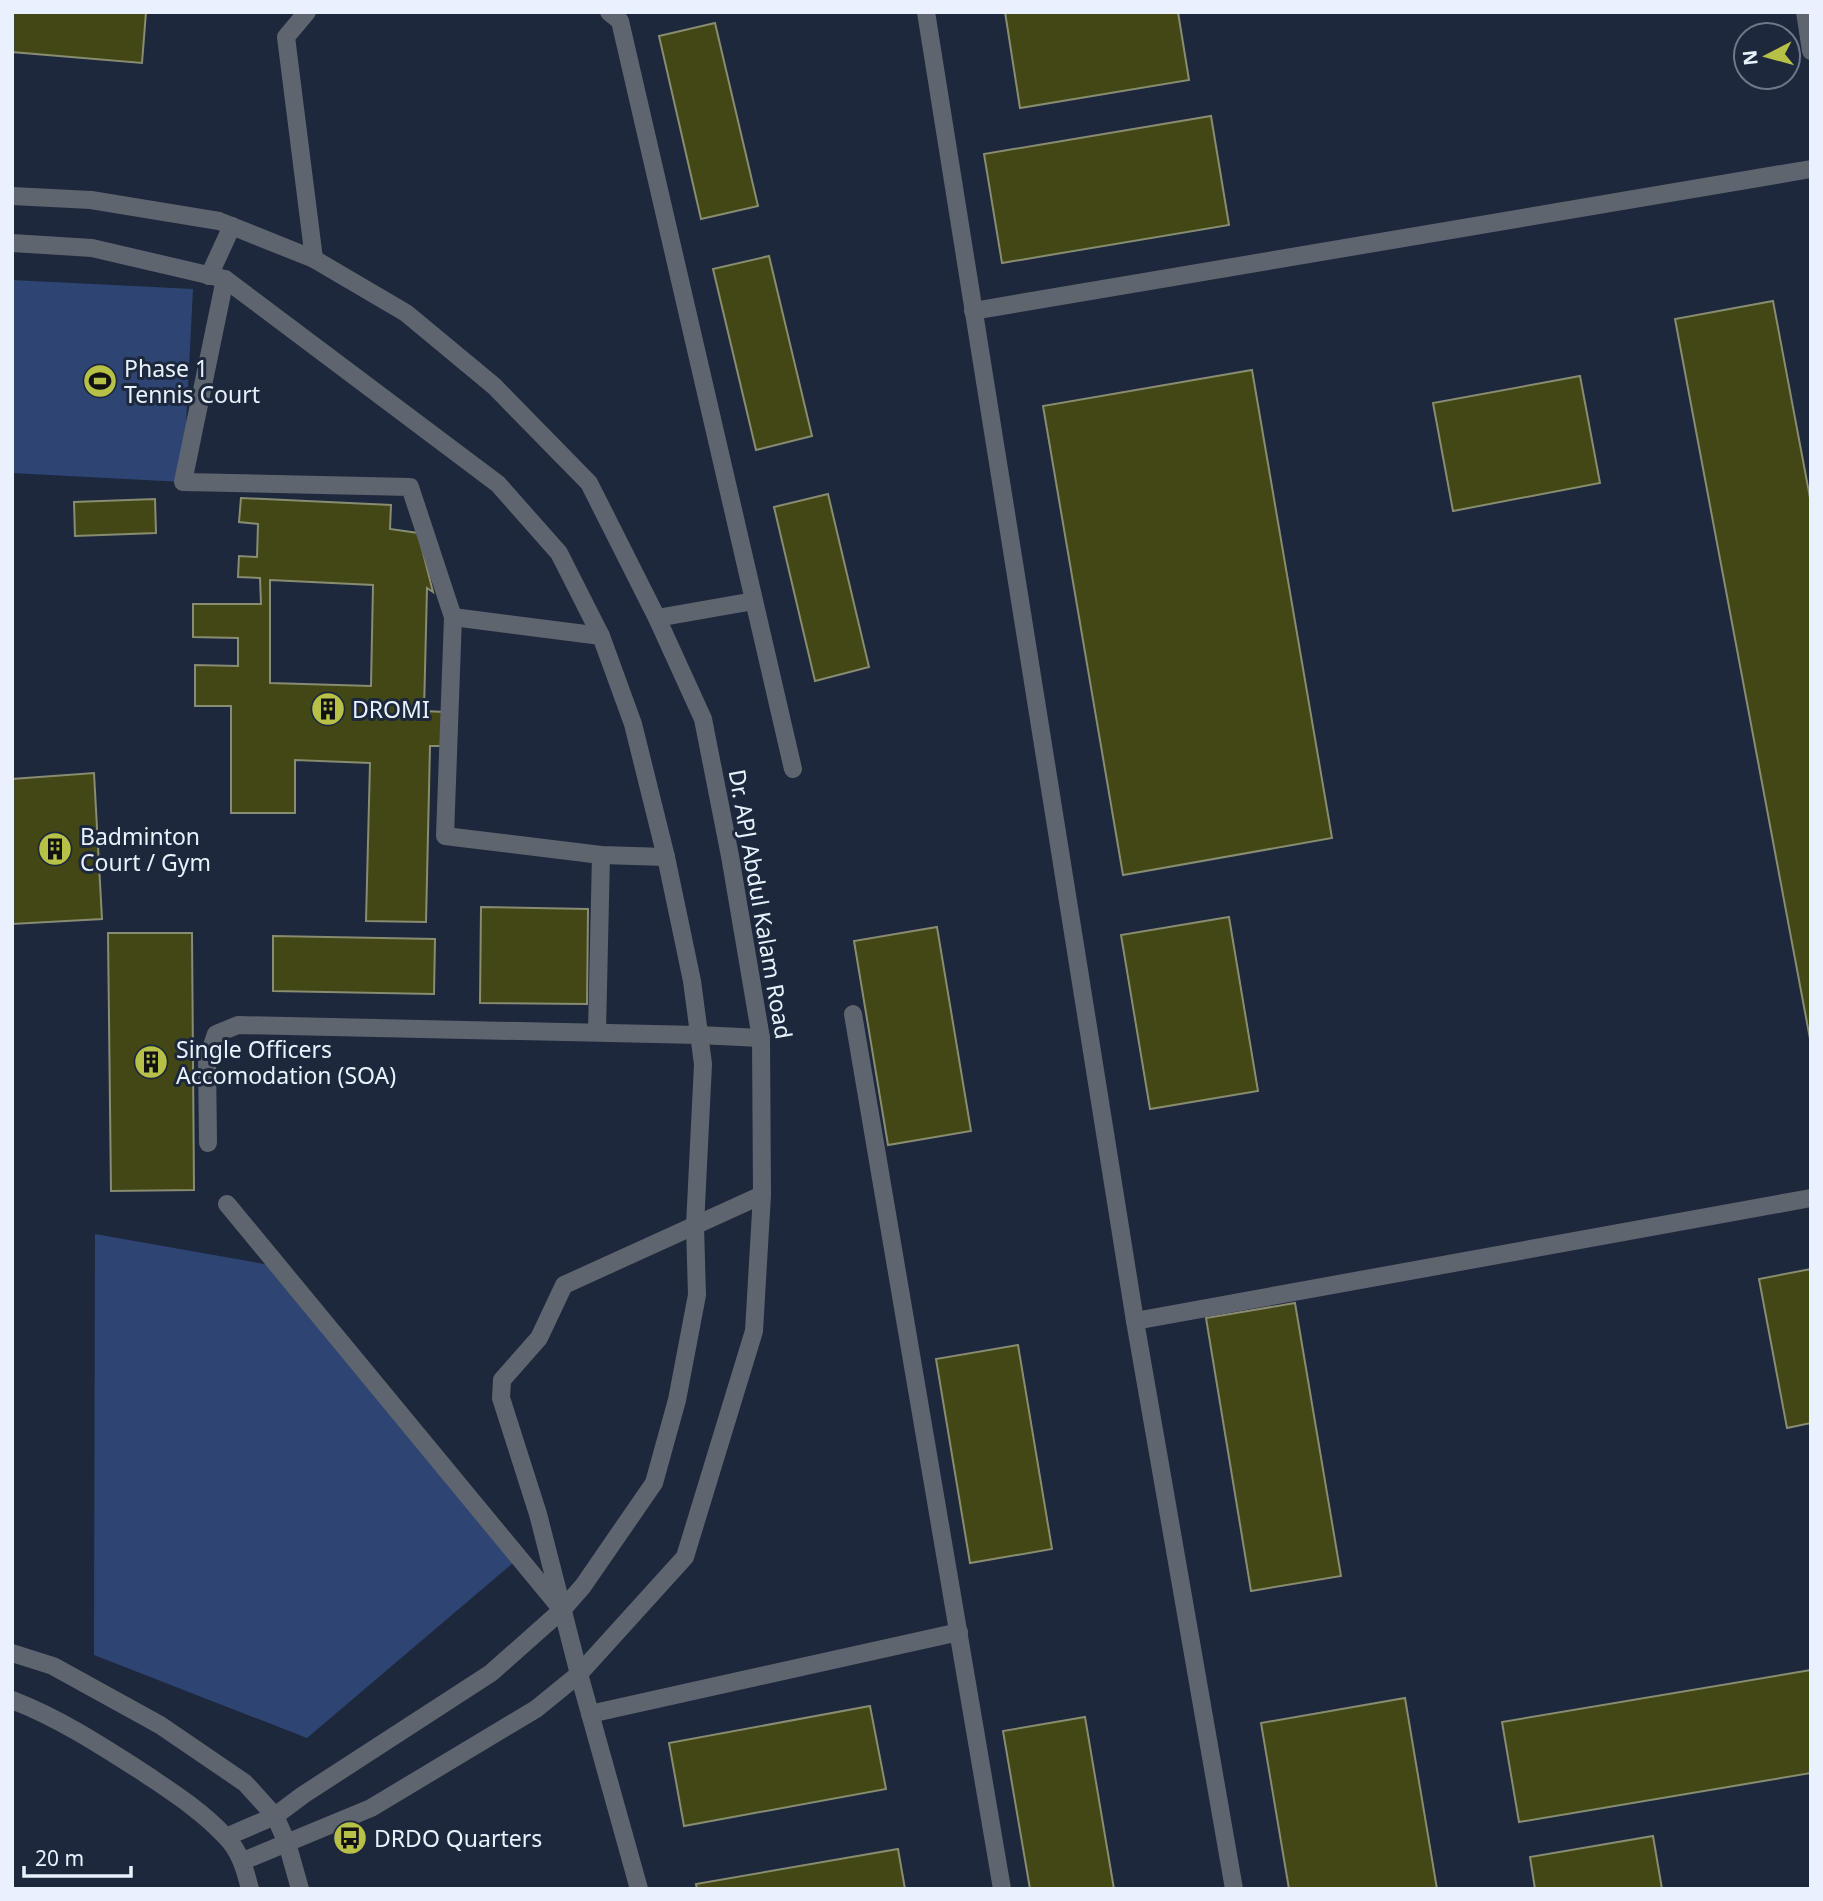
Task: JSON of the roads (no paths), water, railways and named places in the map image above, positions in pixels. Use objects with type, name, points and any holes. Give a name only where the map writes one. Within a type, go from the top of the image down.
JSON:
[{"type":"street","points":[[307,12],[286,37],[314,259]]},
{"type":"street","points":[[610,12],[620,21],[793,769]]},
{"type":"street","points":[[926,12],[1135,1321],[1234,1889]]},
{"type":"street","points":[[1805,12],[1811,51]]},
{"type":"street","points":[[973,311],[1811,169]]},
{"type":"street","name":"Dr. APJ Abdul Kalam Road","points":[[12,196],[91,200],[219,221],[314,259],[406,313],[494,386],[589,483],[657,618],[703,719],[761,1038],[762,1195],[754,1331],[685,1557],[579,1674],[536,1709],[371,1808],[243,1861]]},
{"type":"street","points":[[232,226],[217,278],[183,482],[410,487],[453,617],[444,836],[601,855],[666,857]]},
{"type":"street","points":[[12,243],[92,248],[217,278],[498,484],[559,553],[601,636],[633,724],[666,857],[692,981],[703,1063],[695,1226],[697,1295],[677,1400],[654,1483],[583,1586],[562,1610],[491,1673],[275,1816],[226,1837]]},
{"type":"street","points":[[657,618],[754,601]]},
{"type":"street","points":[[453,617],[601,636]]},
{"type":"street","points":[[597,1032],[601,855]]},
{"type":"street","points":[[853,1014],[1002,1889]]},
{"type":"street","points":[[208,1143],[207,1060],[216,1034],[238,1025],[761,1038]]},
{"type":"street","points":[[639,1889],[538,1514],[501,1398],[502,1380],[539,1338],[564,1285],[762,1195]]},
{"type":"street","points":[[1135,1321],[1811,1198]]},
{"type":"street","points":[[227,1205],[562,1610]]},
{"type":"street","points":[[590,1714],[959,1632]]},
{"type":"street","points":[[12,1653],[53,1666],[160,1725],[245,1783],[275,1816],[287,1843],[300,1889]]},
{"type":"street","points":[[12,1700],[42,1712],[181,1798],[226,1837],[243,1861],[250,1889]]},
{"type":"place","name":"Phase 1 Tennis Court","points":[[100,381]]},
{"type":"place","name":"DROMI","points":[[328,709]]},
{"type":"place","name":"Badminton Court / Gym","points":[[55,849]]},
{"type":"place","name":"Single Officers Accomodation (SOA)","points":[[151,1062]]},
{"type":"place","name":"DRDO Quarters","points":[[350,1838]]}]
